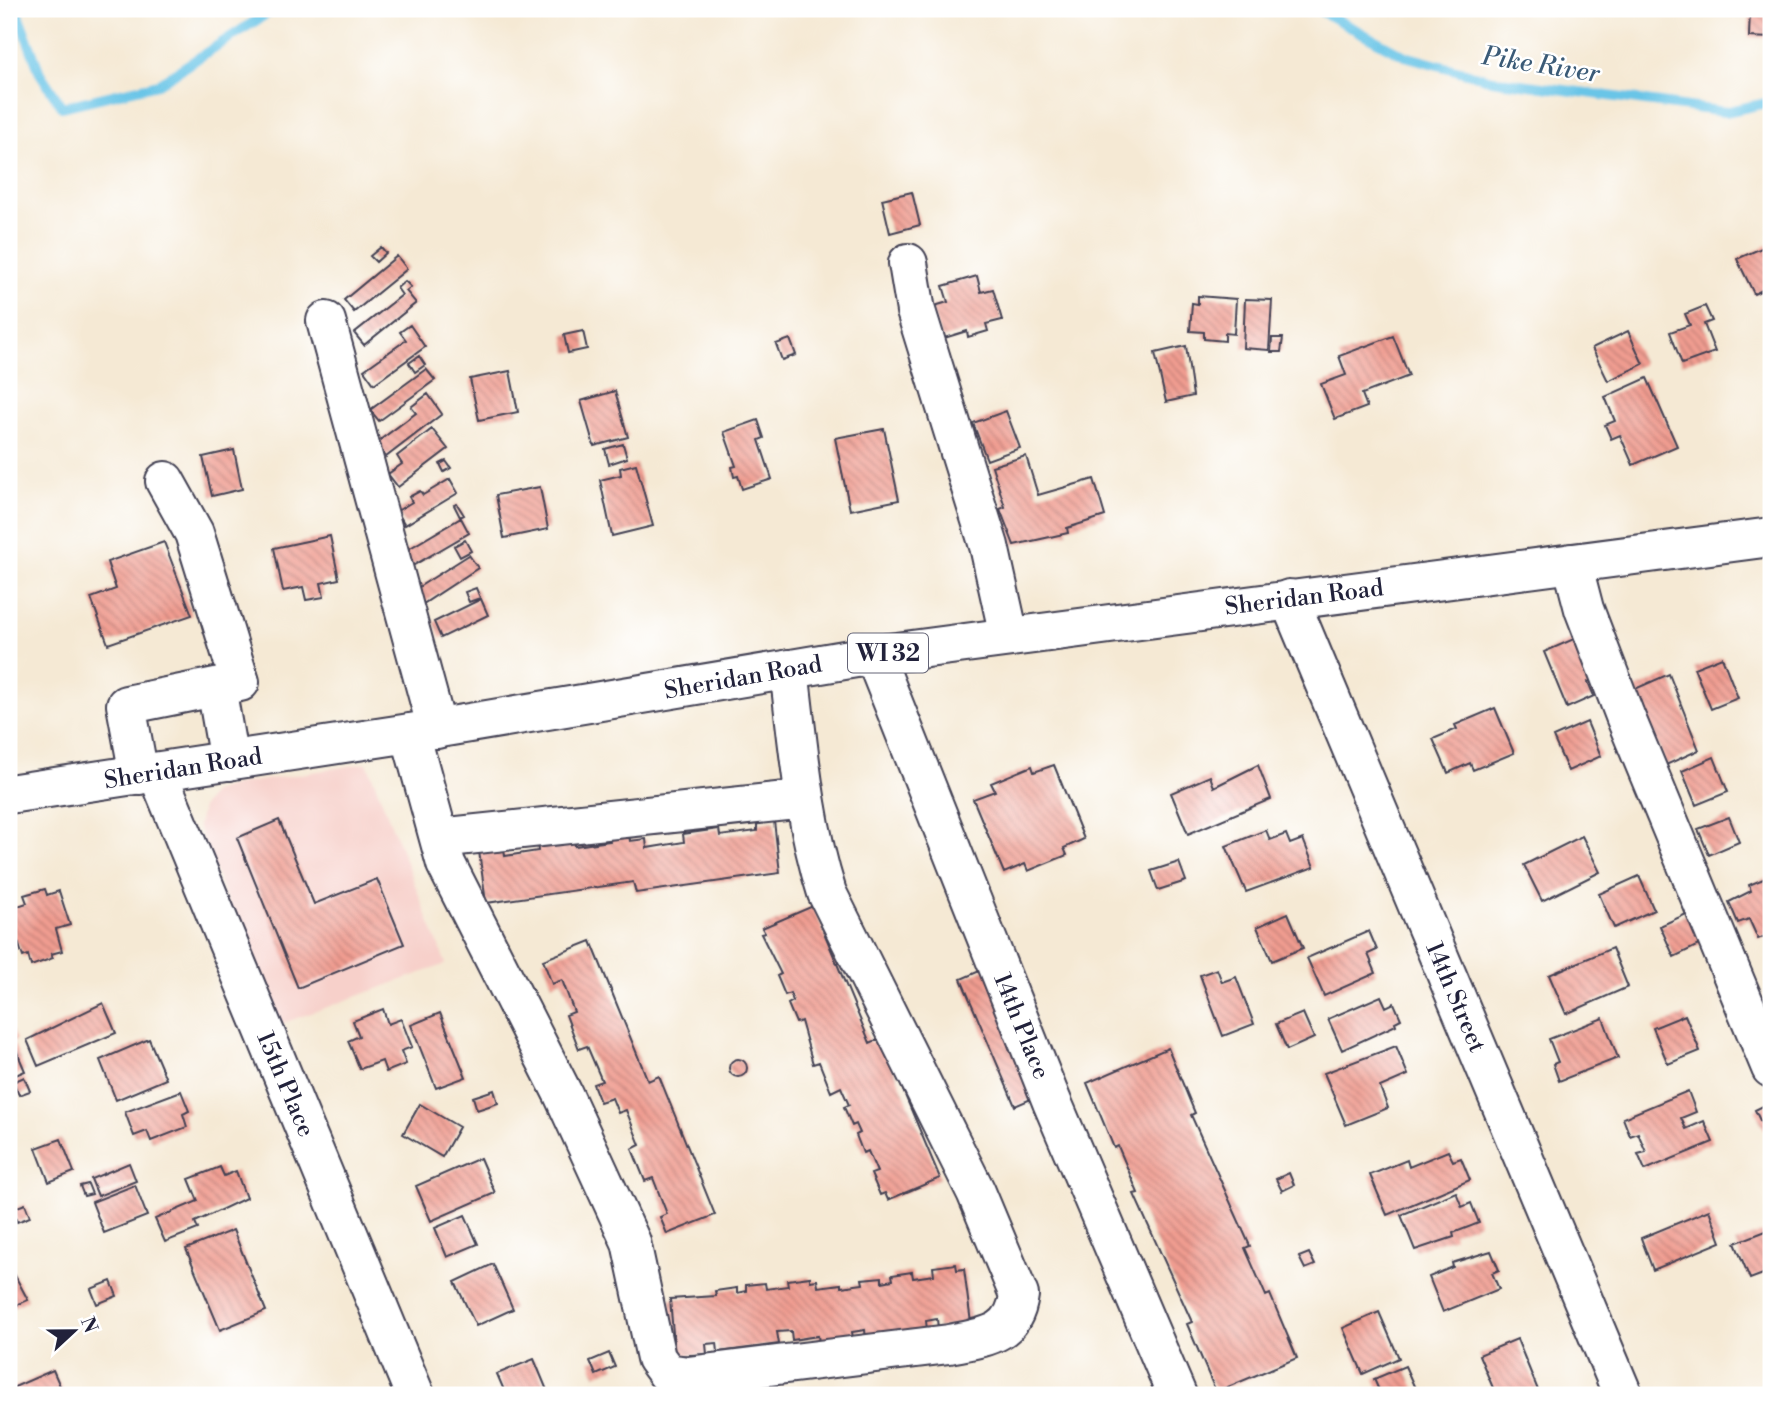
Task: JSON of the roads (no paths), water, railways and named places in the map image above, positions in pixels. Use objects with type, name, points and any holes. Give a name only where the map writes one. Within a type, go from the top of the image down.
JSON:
[{"type":"street","points":[[908,263],[916,311],[989,546],[1009,636]]},
{"type":"street","points":[[326,321],[424,731],[439,838],[446,864],[563,1094],[631,1242],[656,1358],[667,1373],[688,1376],[950,1344],[987,1336],[1003,1328],[1017,1313],[1019,1295],[976,1192],[832,905],[816,858],[805,799],[789,669]]},
{"type":"street","points":[[165,481],[194,533],[240,682],[216,687],[229,761]]},
{"type":"street","name":"Sheridan Road","points":[[9,794],[424,731],[874,654],[1771,537]]},
{"type":"street","points":[[1572,562],[1584,609],[1625,716],[1771,1068]]},
{"type":"street","name":"14th Street","points":[[1289,598],[1623,1395]]},
{"type":"street","name":"14th Place","points":[[874,654],[1052,1102],[1177,1395]]},
{"type":"street","name":"15th Place","points":[[216,687],[126,705],[148,773],[415,1395]]},
{"type":"street","points":[[439,838],[805,799]]},
{"type":"waterway","name":"Pike River","points":[[16,9],[40,73],[62,107],[158,84],[274,9]]},
{"type":"waterway","name":"Pike River","points":[[1317,9],[1405,56],[1492,80],[1725,112],[1771,102]]}]
